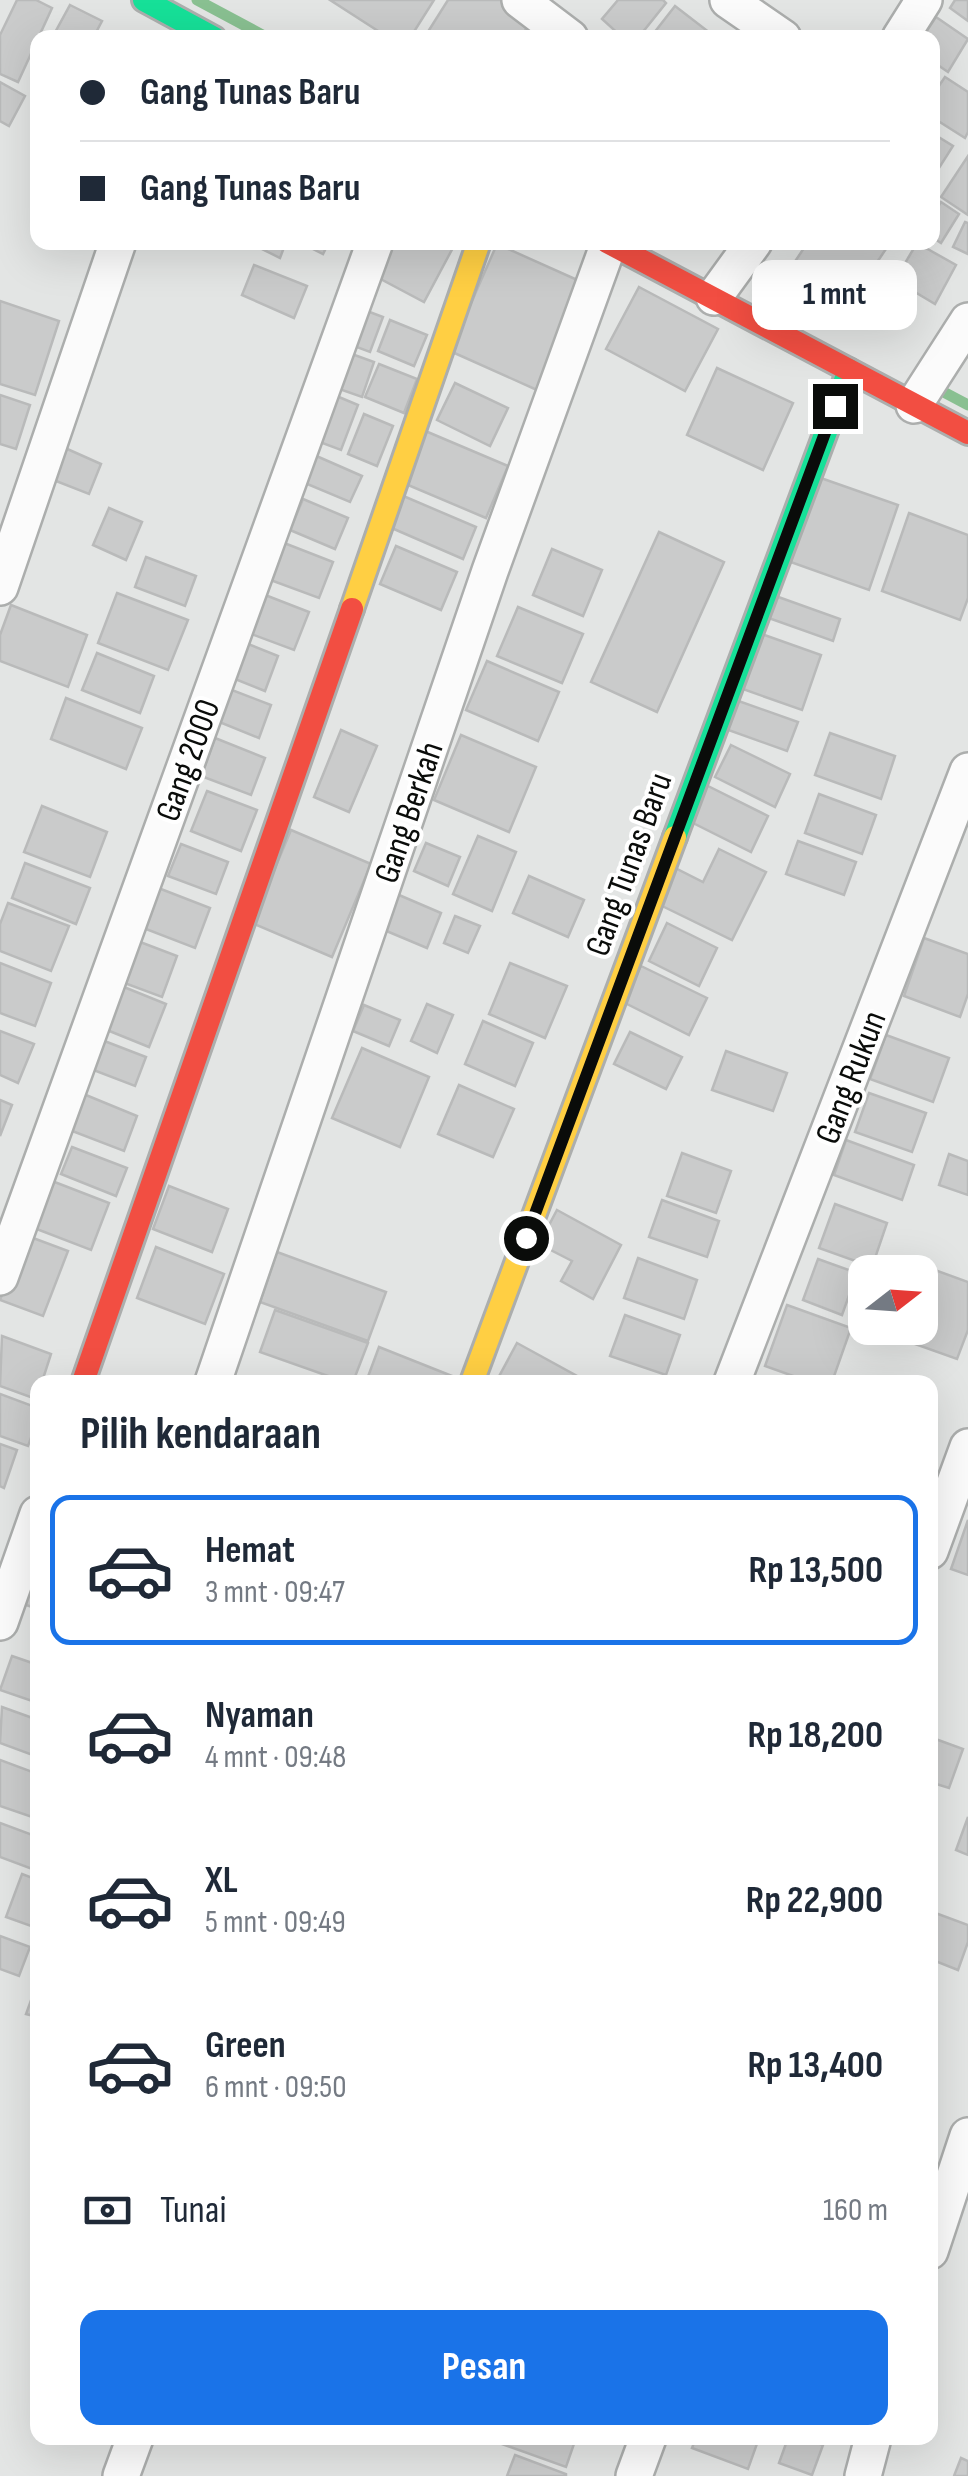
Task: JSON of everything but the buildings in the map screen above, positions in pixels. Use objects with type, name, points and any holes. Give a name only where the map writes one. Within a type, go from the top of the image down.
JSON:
[{"type":"street","points":[[144,0],[192,30]]},
{"type":"street","points":[[520,0],[559,30]]},
{"type":"street","points":[[728,0],[771,30]]},
{"type":"street","points":[[905,30],[924,0]]},
{"type":"street","points":[[0,587],[115,250]]},
{"type":"street","name":"Gang 2000","points":[[0,1278],[372,250]]},
{"type":"street","points":[[85,1375],[476,250]]},
{"type":"street","name":"Gang Berkah","points":[[215,1375],[490,571],[605,250]]},
{"type":"street","points":[[622,250],[968,433]]},
{"type":"street","points":[[714,297],[748,250]]},
{"type":"street","points":[[914,404],[968,321]]},
{"type":"street","name":"Gang Tunas Baru","points":[[475,1375],[849,370]]},
{"type":"street","name":"Gang Rukun","points":[[735,1375],[968,771]]},
{"type":"street","points":[[938,1529],[968,1448]]},
{"type":"street","points":[[0,1622],[30,1537]]},
{"type":"street","points":[[938,2227],[968,2136]]},
{"type":"street","points":[[121,2476],[133,2445]]},
{"type":"street","points":[[634,2476],[645,2445]]},
{"type":"street","points":[[863,2476],[871,2445]]},
{"type":"waterway","points":[[197,0],[253,30]]},
{"type":"waterway","points":[[936,388],[968,405]]},
{"type":"traffic: fast","points":[[144,0],[199,30]]},
{"type":"traffic: fast","points":[[675,837],[849,370]]},
{"type":"traffic: slow","points":[[352,609],[476,250]]},
{"type":"traffic: slow","points":[[475,1375],[675,837]]},
{"type":"traffic: jam","points":[[622,250],[968,433]]},
{"type":"traffic: jam","points":[[85,1375],[352,609]]},
{"type":"route","points":[[526,1238],[835,406]]}]
